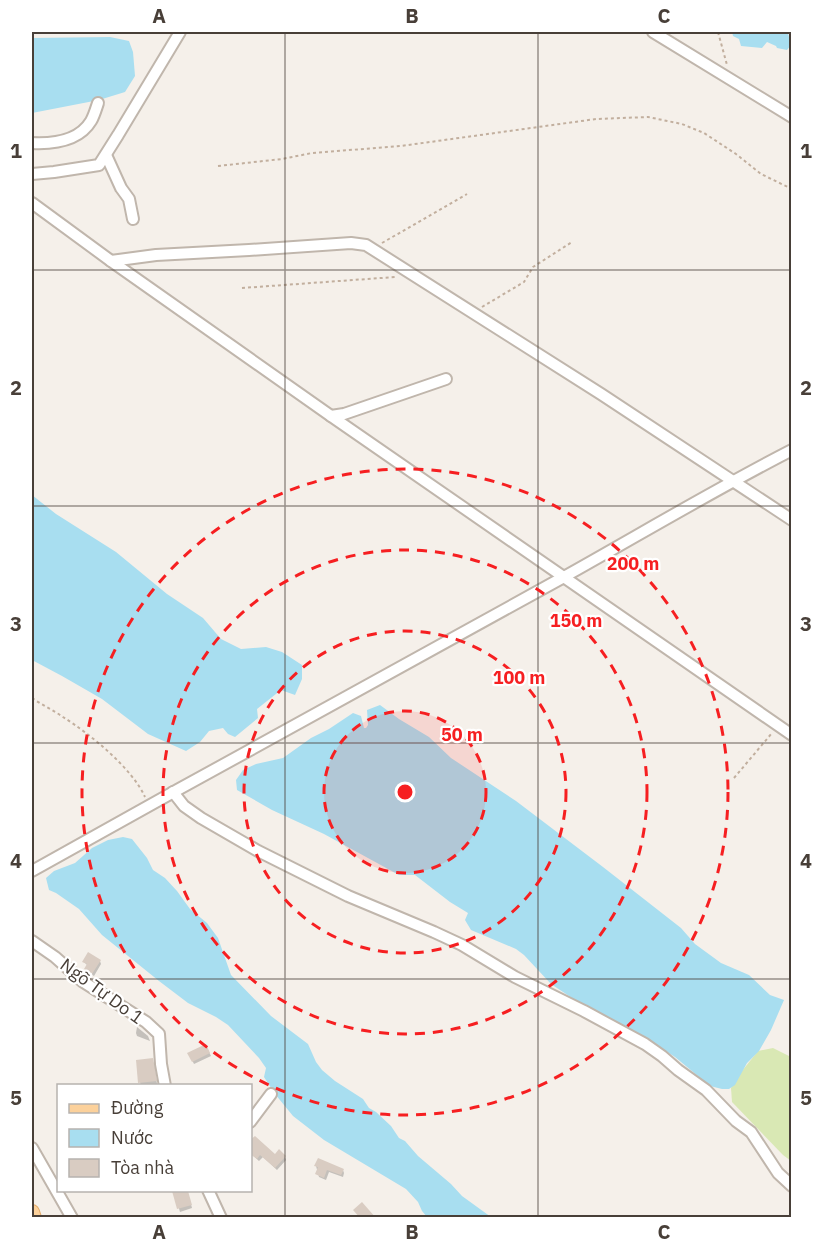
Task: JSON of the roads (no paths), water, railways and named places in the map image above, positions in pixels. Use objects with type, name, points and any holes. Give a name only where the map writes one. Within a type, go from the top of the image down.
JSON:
[{"type":"main road","points":[[32,1212],[34,1218]]},
{"type":"street","points":[[32,174],[99,165],[180,32]]},
{"type":"street","points":[[653,32],[792,117]]},
{"type":"street","points":[[32,142],[58,142],[69,139],[91,122],[98,103]]},
{"type":"street","points":[[106,155],[121,188],[129,199],[134,219]]},
{"type":"street","points":[[32,203],[331,416],[792,735]]},
{"type":"street","points":[[111,261],[156,255],[351,243],[366,245],[601,394],[792,520]]},
{"type":"street","points":[[331,416],[344,414],[446,379]]},
{"type":"street","points":[[32,871],[563,577],[732,480],[792,450]]},
{"type":"street","points":[[173,792],[184,806],[201,818],[258,851],[348,896],[462,945],[515,977],[645,1044],[706,1090],[736,1121],[751,1132],[778,1173],[792,1186]]},
{"type":"street","name":"Ngõ Tự Do 1","points":[[32,941],[55,957],[82,981],[146,1022],[159,1034],[165,1084]]},
{"type":"street","points":[[252,1119],[271,1094]]},
{"type":"street","points":[[32,1148],[55,1182]]},
{"type":"street","points":[[60,1192],[72,1218]]},
{"type":"street","points":[[208,1192],[221,1218]]},
{"type":"water","points":[[732,32],[763,34],[785,32],[788,33],[791,45],[787,50],[777,48],[767,42],[762,48],[741,46],[739,39],[733,36]]},
{"type":"water","points":[[110,37],[129,41],[133,52],[135,76],[125,92],[99,100],[32,113],[32,38]]},
{"type":"water","points":[[32,495],[56,514],[116,552],[167,594],[203,618],[221,639],[241,649],[266,647],[282,652],[302,665],[302,679],[295,695],[281,690],[257,709],[258,718],[235,737],[223,728],[209,731],[200,742],[186,751],[148,734],[102,699],[32,660]]},
{"type":"water","points":[[380,705],[429,737],[451,758],[516,801],[681,928],[695,944],[721,963],[749,975],[770,995],[784,1000],[759,1051],[747,1063],[735,1085],[729,1089],[710,1086],[675,1057],[638,1033],[581,1004],[551,984],[516,949],[471,930],[465,920],[468,913],[415,875],[399,875],[237,790],[236,780],[243,770],[256,764],[283,758],[353,713],[361,716],[364,728],[366,728],[368,725],[367,710]]},
{"type":"water","points":[[123,837],[132,839],[153,870],[165,878],[190,909],[207,923],[218,938],[231,975],[271,1016],[308,1044],[322,1070],[363,1099],[369,1108],[391,1126],[399,1138],[405,1141],[418,1156],[462,1196],[491,1217],[427,1217],[418,1202],[406,1189],[324,1140],[293,1116],[264,1077],[266,1068],[259,1058],[228,1025],[188,1003],[102,935],[79,909],[49,890],[46,878],[54,871],[75,863],[92,848],[108,840]]}]
